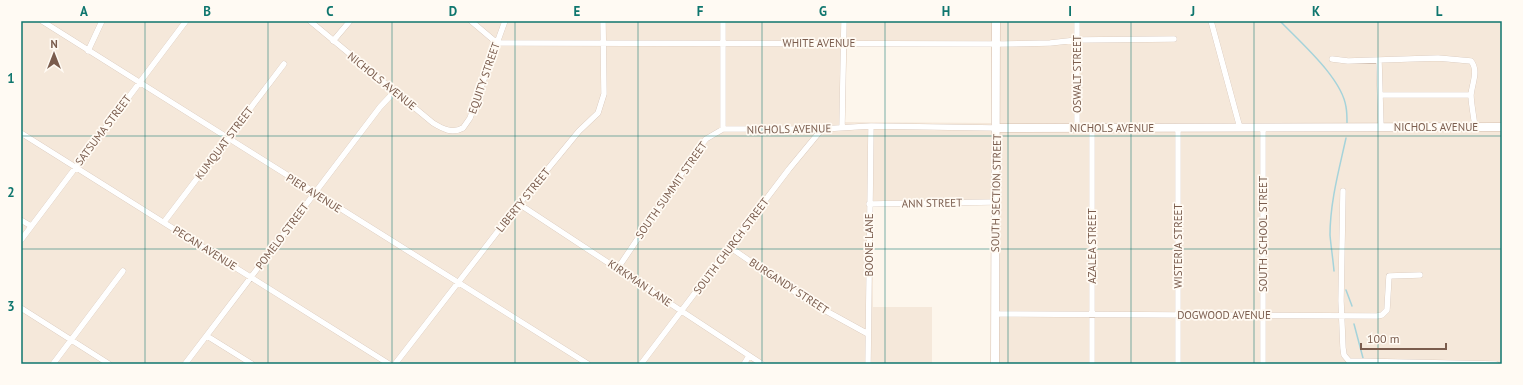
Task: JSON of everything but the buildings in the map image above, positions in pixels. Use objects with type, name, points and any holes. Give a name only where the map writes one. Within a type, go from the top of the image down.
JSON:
[{"type":"street","name":"PIER AVENUE","points":[[42,21],[314,194],[588,364]]},
{"type":"street","points":[[88,51],[102,21]]},
{"type":"street","name":"SATSUMA STREET","points":[[21,240],[186,21]]},
{"type":"street","name":"NICHOLS AVENUE","points":[[310,21],[444,130],[459,130]]},
{"type":"street","points":[[333,40],[350,21]]},
{"type":"street","points":[[471,21],[497,42]]},
{"type":"street","name":"EQUITY STREET","points":[[459,130],[467,124],[470,118],[505,21]]},
{"type":"street","name":"LIBERTY STREET","points":[[395,364],[518,204],[579,131],[598,113],[604,94],[603,21]]},
{"type":"street","points":[[723,21],[723,130]]},
{"type":"street","points":[[842,127],[844,21]]},
{"type":"street","name":"SOUTH SECTION STREET","points":[[995,364],[996,21]]},
{"type":"street","name":"OSWALT STREET","points":[[1077,21],[1077,128]]},
{"type":"street","points":[[1211,21],[1240,128]]},
{"type":"street","name":"WHITE AVENUE","points":[[497,42],[996,44],[1050,43],[1077,40],[1174,39]]},
{"type":"street","points":[[1332,59],[1342,61],[1438,58],[1471,60],[1475,71],[1471,96],[1475,127]]},
{"type":"street","points":[[1379,61],[1381,128]]},
{"type":"street","name":"KUMQUAT STREET","points":[[164,222],[284,64]]},
{"type":"street","name":"POMELO STREET","points":[[185,364],[380,107],[395,91]]},
{"type":"street","points":[[1380,96],[1471,96]]},
{"type":"street","name":"NICHOLS AVENUE","points":[[723,130],[822,130],[842,127],[871,126],[996,128],[1502,127]]},
{"type":"street","name":"BOONE LANE","points":[[868,364],[871,126]]},
{"type":"street","name":"AZALEA STREET","points":[[1092,128],[1092,364]]},
{"type":"street","name":"WISTERIA STREET","points":[[1178,128],[1178,364]]},
{"type":"street","name":"SOUTH SCHOOL STREET","points":[[1263,128],[1263,364]]},
{"type":"street","name":"SOUTH SUMMIT STREET","points":[[618,268],[698,149],[706,139],[723,130]]},
{"type":"street","name":"SOUTH CHURCH STREET","points":[[641,364],[731,248],[789,169],[822,130]]},
{"type":"street","name":"PECAN AVENUE","points":[[21,133],[389,364]]},
{"type":"street","points":[[1343,191],[1343,348],[1344,355],[1348,361],[1496,364]]},
{"type":"street","name":"ANN STREET","points":[[869,204],[995,202]]},
{"type":"street","name":"KIRKMAN LANE","points":[[518,204],[618,268],[762,364]]},
{"type":"street","points":[[21,220],[31,226]]},
{"type":"street","name":"BURGANDY STREET","points":[[731,248],[808,301],[868,334]]},
{"type":"street","points":[[53,364],[123,271]]},
{"type":"street","name":"DOGWOOD AVENUE","points":[[995,314],[1377,316],[1385,313],[1388,307],[1389,275],[1420,275]]},
{"type":"street","points":[[21,308],[109,364]]},
{"type":"street","points":[[206,336],[252,364]]},
{"type":"street","points":[[744,364],[749,356]]},
{"type":"shaded area","points":[[21,21],[1502,21],[1502,364],[993,364],[993,204],[873,205],[873,307],[932,307],[932,364],[21,364]],"holes":[[[847,47],[991,47],[992,123],[845,122]]]},
{"type":"waterway","points":[[1280,21],[1319,61],[1337,84],[1343,96],[1346,107],[1347,123]]},
{"type":"waterway","points":[[1334,271],[1330,223],[1335,186],[1346,138]]},
{"type":"waterway","points":[[1346,290],[1352,306]]},
{"type":"waterway","points":[[1354,324],[1363,358]]}]
